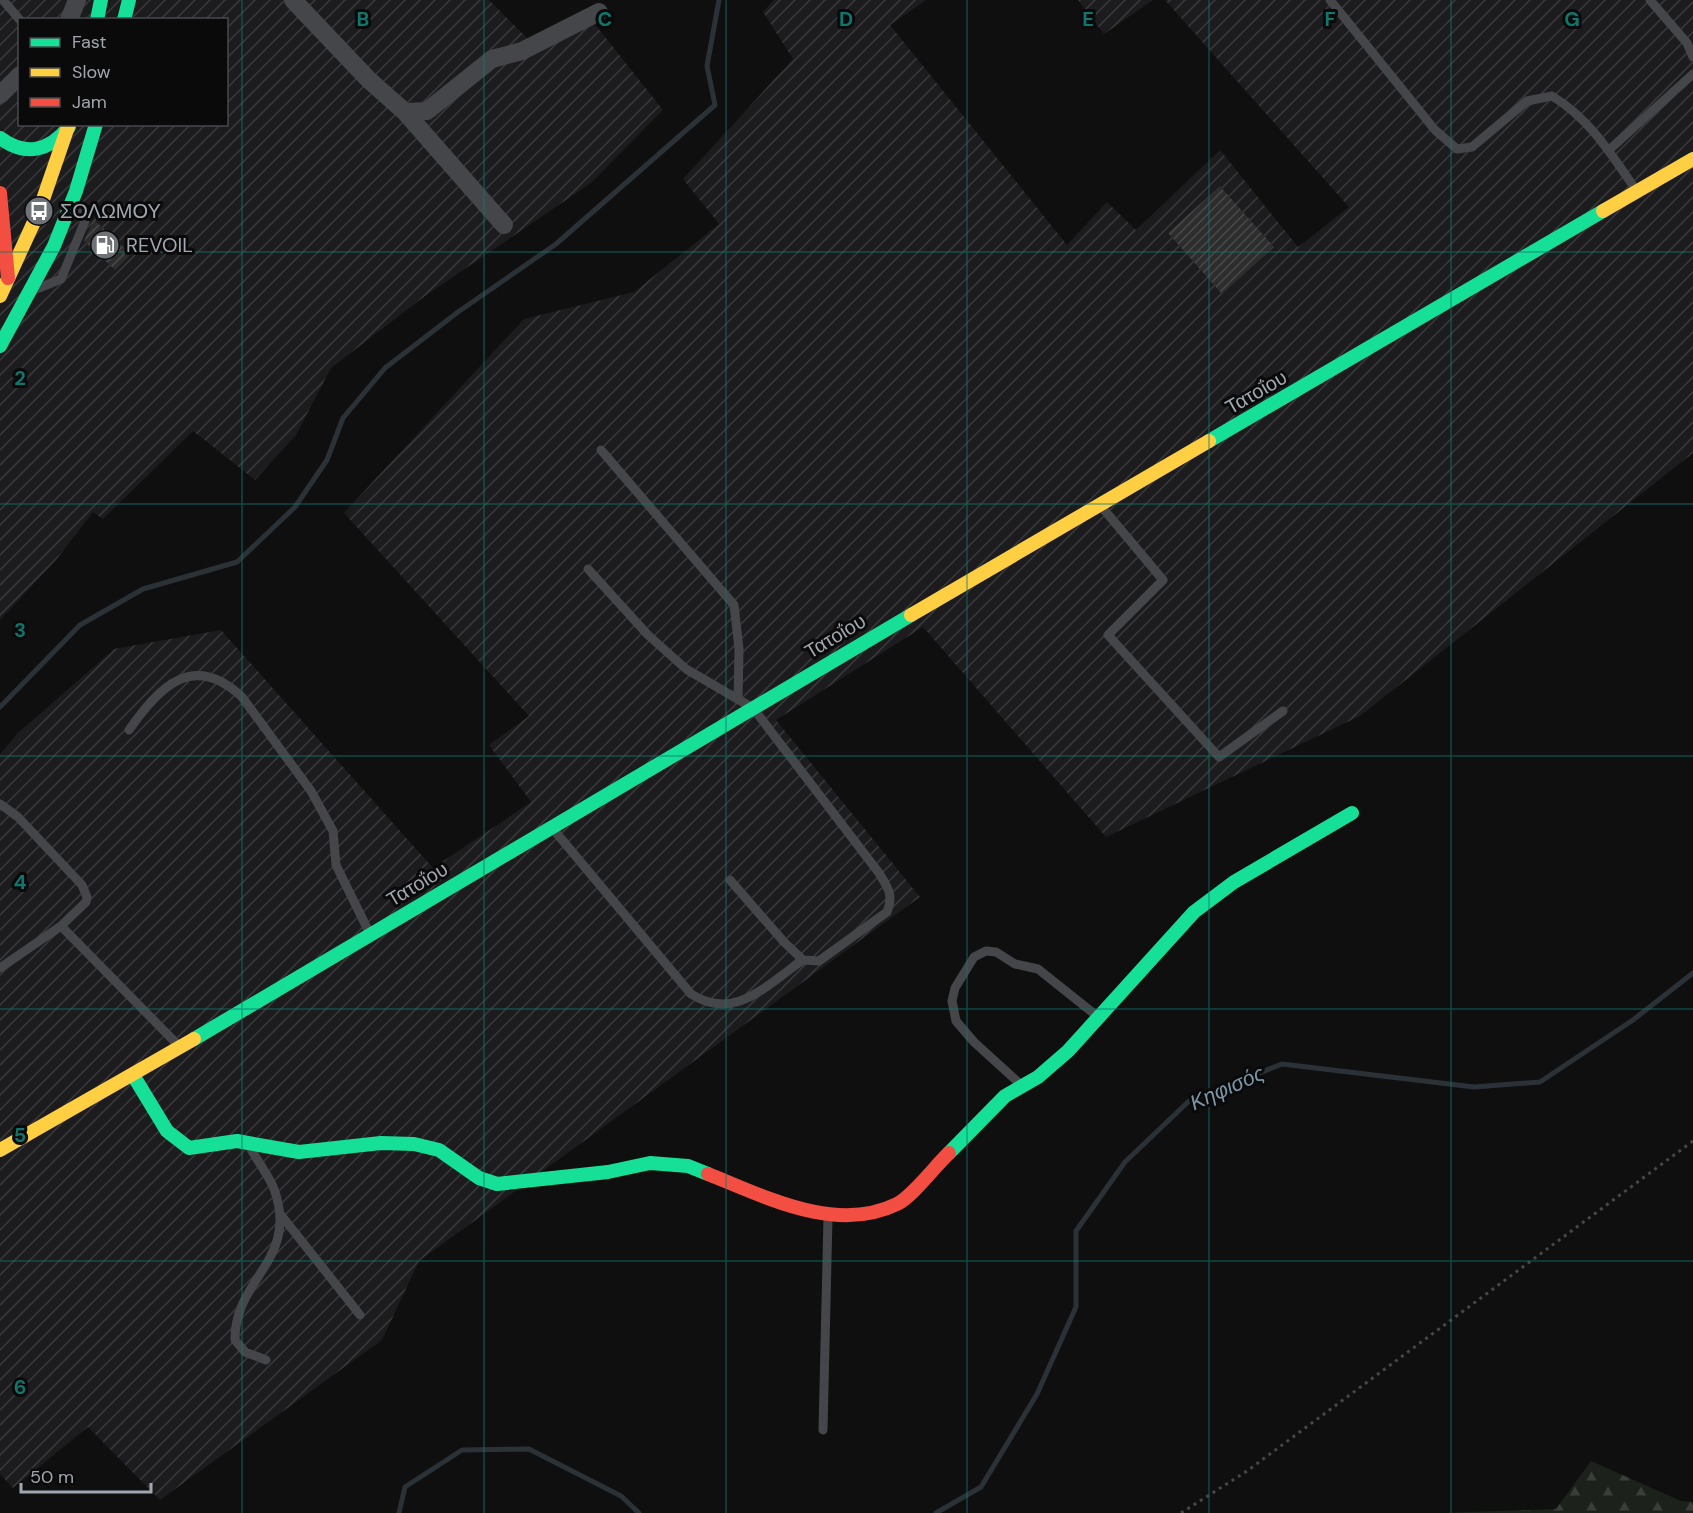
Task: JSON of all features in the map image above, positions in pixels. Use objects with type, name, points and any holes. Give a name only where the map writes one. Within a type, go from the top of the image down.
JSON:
[{"type":"street","points":[[70,18],[77,0]]},
{"type":"street","points":[[97,18],[101,0]]},
{"type":"street","points":[[124,18],[129,0]]},
{"type":"street","points":[[293,0],[369,80],[405,112],[504,225]]},
{"type":"street","points":[[405,112],[427,111],[492,59],[522,51],[599,12]]},
{"type":"street","points":[[0,95],[18,77]]},
{"type":"street","points":[[0,138],[19,150],[34,151],[60,140],[69,126]]},
{"type":"street","points":[[0,296],[39,211],[69,126]]},
{"type":"street","points":[[0,346],[31,291],[72,202],[95,126]]},
{"type":"street","name":"Τατοΐου","points":[[0,1150],[133,1075],[753,708],[1693,159]]},
{"type":"street","points":[[0,193],[9,279]]},
{"type":"street","points":[[133,1075],[161,1121],[183,1144],[193,1149],[237,1141],[280,1152],[300,1152],[388,1142],[432,1148],[456,1159],[486,1182],[497,1184],[608,1172],[650,1164],[688,1166],[779,1202],[828,1215],[872,1213],[899,1203],[1005,1096],[1021,1084],[1038,1077],[1068,1051],[1194,912],[1234,882],[1352,813]]},
{"type":"lane","points":[[3,0],[18,18]]},
{"type":"lane","points":[[1330,0],[1435,130],[1457,149],[1472,147],[1527,101],[1552,96],[1573,109],[1608,150],[1637,192]]},
{"type":"lane","points":[[1650,0],[1687,43],[1693,57]]},
{"type":"lane","points":[[1608,150],[1693,74]]},
{"type":"lane","points":[[31,291],[61,279],[85,221],[72,202]]},
{"type":"lane","points":[[601,450],[734,605],[739,649],[738,700]]},
{"type":"lane","points":[[1099,505],[1163,580],[1108,635],[1219,757],[1283,711]]},
{"type":"lane","points":[[551,827],[691,994],[706,1003],[719,1006],[733,1005],[752,995],[804,960],[819,961],[887,912],[892,894],[879,873],[753,708],[686,669],[648,635],[588,569]]},
{"type":"lane","points":[[129,730],[151,699],[182,679],[196,674],[215,677],[230,685],[242,697],[311,790],[333,831],[336,865],[370,934]]},
{"type":"lane","points":[[0,804],[18,817],[82,885],[87,897],[86,902],[61,926],[0,968]]},
{"type":"lane","points":[[730,880],[784,942],[804,960]]},
{"type":"lane","points":[[61,926],[180,1047]]},
{"type":"lane","points":[[1021,1084],[974,1042],[956,1022],[952,1002],[955,988],[974,957],[986,951],[996,952],[1015,964],[1038,969],[1099,1018]]},
{"type":"lane","points":[[248,1144],[274,1189],[280,1214],[280,1238],[235,1320],[235,1340],[245,1352],[266,1360]]},
{"type":"lane","points":[[280,1214],[360,1316]]},
{"type":"lane","points":[[823,1430],[828,1215]]},
{"type":"path","points":[[1181,1513],[1247,1471],[1693,1141]]},
{"type":"shaded area","points":[[0,0],[489,0],[534,45],[586,13],[663,110],[591,183],[425,296],[331,368],[296,435],[255,480],[193,431],[103,519],[93,512],[56,560],[0,620]]},
{"type":"shaded area","points":[[774,0],[926,0],[890,25],[1067,245],[1107,202],[1136,230],[1220,150],[1298,247],[1349,207],[1165,0],[1693,0],[1693,453],[1360,716],[1106,837],[923,627],[776,720],[920,897],[419,1261],[382,1340],[160,1500],[88,1427],[13,1488],[0,1474],[0,754],[18,733],[114,649],[221,630],[433,868],[531,802],[489,745],[529,716],[344,513],[524,319],[634,292],[719,224],[683,179],[793,59],[763,12]]},
{"type":"shaded area","points":[[1078,0],[1153,0],[1104,34]]},
{"type":"green space","points":[[1591,1461],[1681,1501],[1693,1502],[1693,1513],[1444,1513],[1556,1509]]},
{"type":"building","points":[[1220,186],[1274,247],[1222,294],[1168,233]]},
{"type":"building","name":"REVOIL","points":[[94,220],[131,254],[115,270],[84,241]]},
{"type":"waterway","points":[[0,707],[80,625],[143,589],[237,562],[295,507],[327,460],[343,418],[385,368],[458,312],[556,244],[715,105],[707,66],[719,0]]},
{"type":"waterway","name":"Κηφισός","points":[[936,1513],[981,1487],[1037,1394],[1076,1307],[1076,1231],[1125,1162],[1189,1101],[1282,1064],[1474,1087],[1540,1082],[1633,1020],[1693,973]]},
{"type":"waterway","name":"Κηφισός","points":[[399,1513],[405,1487],[462,1450],[529,1449],[621,1496],[639,1513]]},
{"type":"traffic: fast","points":[[97,18],[101,0]]},
{"type":"traffic: fast","points":[[124,18],[129,0]]},
{"type":"traffic: fast","points":[[0,346],[54,246],[76,191],[95,126]]},
{"type":"traffic: fast","points":[[0,138],[19,148],[37,149],[53,142],[69,127]]},
{"type":"traffic: fast","points":[[1209,441],[1603,211]]},
{"type":"traffic: fast","points":[[194,1039],[911,615]]},
{"type":"traffic: fast","points":[[949,1153],[1005,1096],[1038,1077],[1068,1051],[1194,912],[1234,882],[1352,813]]},
{"type":"traffic: fast","points":[[133,1075],[167,1131],[189,1148],[237,1141],[299,1152],[381,1143],[414,1144],[439,1150],[479,1178],[497,1184],[608,1172],[650,1163],[688,1166],[708,1174]]},
{"type":"traffic: slow","points":[[0,296],[39,211],[68,126]]},
{"type":"traffic: slow","points":[[1603,211],[1693,159]]},
{"type":"traffic: slow","points":[[911,615],[1209,441]]},
{"type":"traffic: slow","points":[[0,1150],[194,1039]]},
{"type":"traffic: jam","points":[[0,193],[8,278]]},
{"type":"traffic: jam","points":[[708,1174],[753,1193],[801,1209],[826,1214],[850,1215],[874,1212],[897,1204],[917,1188],[949,1153]]},
{"type":"place","name":"ΣΟΛΩΜΟΥ","points":[[39,211]]},
{"type":"place","name":"REVOIL","points":[[105,245]]}]
